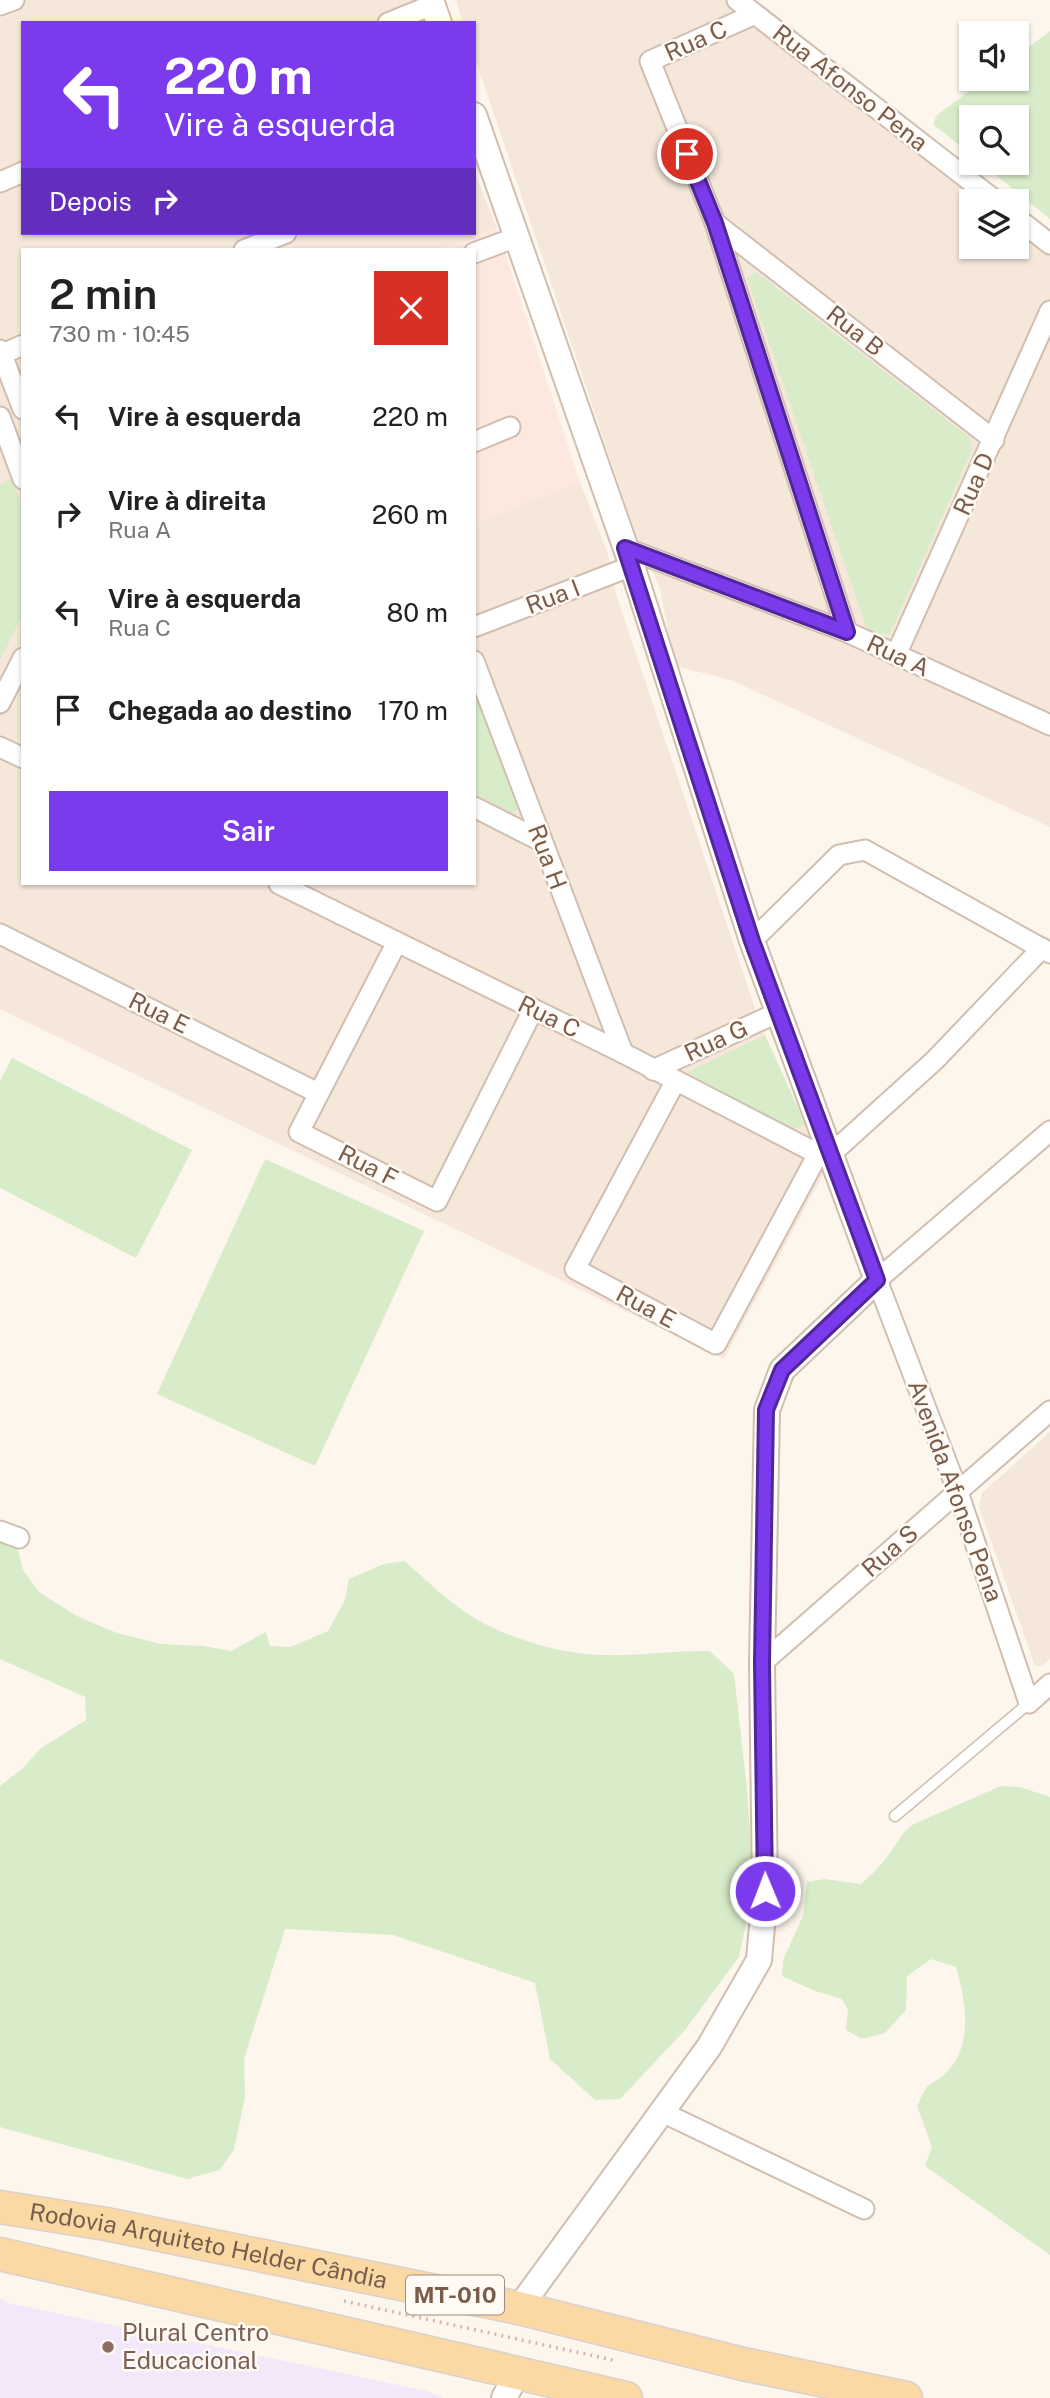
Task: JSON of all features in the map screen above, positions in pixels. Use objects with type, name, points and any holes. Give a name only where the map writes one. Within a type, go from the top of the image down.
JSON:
[{"type":"main road","points":[[0,2196],[106,2224]]},
{"type":"main road","name":"Rodovia Arquiteto Helder Cândia","points":[[0,2207],[106,2224],[448,2308],[519,2308],[743,2364],[906,2398]]},
{"type":"main road","name":"Rodovia Arquiteto Helder Cândia","points":[[6,2257],[432,2354],[511,2386],[626,2398]]},
{"type":"street","points":[[0,5],[14,0]]},
{"type":"street","name":"Rua Afonso Pena","points":[[737,0],[981,189]]},
{"type":"street","points":[[395,21],[434,9]]},
{"type":"street","name":"Rua C","points":[[755,14],[650,61],[715,223],[847,632]]},
{"type":"street","points":[[476,126],[481,152],[517,237],[628,557],[824,1154],[877,1280]]},
{"type":"street","points":[[0,182],[21,173]]},
{"type":"street","name":"Rua B","points":[[715,223],[994,440]]},
{"type":"street","points":[[1029,227],[1050,244]]},
{"type":"street","points":[[249,248],[281,235]]},
{"type":"street","points":[[476,252],[517,237]]},
{"type":"street","name":"Rua D","points":[[896,655],[1050,311]]},
{"type":"street","points":[[21,346],[1,353],[21,404]]},
{"type":"street","points":[[0,417],[3,442],[21,475]]},
{"type":"street","points":[[476,441],[510,427]]},
{"type":"street","name":"Rua A","points":[[628,557],[847,632],[1050,724]]},
{"type":"street","name":"Rua I","points":[[476,626],[628,557]]},
{"type":"street","points":[[0,703],[21,662]]},
{"type":"street","name":"Rua H","points":[[476,666],[623,1053]]},
{"type":"street","points":[[0,747],[21,757]]},
{"type":"street","points":[[476,808],[541,841]]},
{"type":"street","points":[[752,941],[839,855],[865,850],[1046,951],[935,1060],[824,1154]]},
{"type":"street","name":"Rua C","points":[[281,885],[824,1154]]},
{"type":"street","name":"Rua E","points":[[0,934],[318,1093]]},
{"type":"street","name":"Rua F","points":[[397,942],[299,1132],[438,1201],[533,1010]]},
{"type":"street","name":"Rua G","points":[[653,1070],[779,1012]]},
{"type":"street","name":"Rua E","points":[[675,1082],[575,1269],[716,1344],[824,1154]]},
{"type":"street","points":[[519,2308],[709,2047],[759,1960],[765,1891],[762,1663],[766,1410],[782,1370],[877,1280],[1050,1130]]},
{"type":"street","name":"Avenida Afonso Pena","points":[[877,1280],[958,1492],[1029,1703]]},
{"type":"street","name":"Rua S","points":[[762,1663],[1050,1411]]},
{"type":"street","points":[[0,1531],[19,1538]]},
{"type":"street","points":[[1029,1703],[1050,1684]]},
{"type":"street","points":[[662,2112],[864,2209]]},
{"type":"lane","points":[[895,1816],[1029,1703]]},
{"type":"path","points":[[336,2299],[448,2308],[624,2363]]},
{"type":"path","points":[[432,2354],[448,2308]]},
{"type":"shaded area","points":[[0,0],[417,0],[423,21],[21,21],[21,235],[476,235],[476,176],[497,228],[445,248],[21,248],[21,885],[476,885],[476,522],[580,482],[607,551],[617,597],[754,1005],[826,1169],[724,1359],[0,1009]]},
{"type":"shaded area","points":[[456,0],[737,0],[959,172],[959,175],[981,189],[959,189],[959,259],[1029,259],[1029,227],[1050,244],[1050,827],[731,680],[675,666],[660,589],[635,532],[476,61],[476,21],[462,21]]},
{"type":"shaded area","points":[[497,228],[580,482],[476,522],[476,248],[445,248]]},
{"type":"shaded area","points":[[1050,1432],[1050,1659],[1041,1666],[1035,1666],[979,1507],[982,1493]]},
{"type":"shaded area","name":"Plural Centro Educacional","points":[[0,2299],[427,2391],[443,2398],[0,2398]]},
{"type":"green space","points":[[1050,31],[1050,219],[1029,202],[1029,189],[1013,189],[996,175],[1029,175],[1029,105],[959,105],[959,145],[933,124],[937,115],[970,91],[1029,91],[1029,47]]},
{"type":"green space","points":[[756,272],[970,438],[972,450],[890,634],[877,635],[866,627],[747,278]]},
{"type":"green space","points":[[12,478],[21,505],[21,618],[0,660],[0,485]]},
{"type":"green space","points":[[476,696],[519,809],[511,813],[476,794]]},
{"type":"green space","points":[[765,1035],[805,1124],[791,1130],[687,1072]]},
{"type":"green space","points":[[12,1058],[192,1150],[136,1258],[0,1188],[0,1081]]},
{"type":"green space","points":[[265,1159],[424,1231],[315,1466],[157,1394]]},
{"type":"green space","points":[[0,1541],[17,1546],[23,1570],[39,1592],[77,1616],[117,1633],[161,1644],[203,1646],[231,1651],[266,1632],[270,1646],[291,1647],[328,1631],[345,1600],[349,1579],[384,1564],[405,1561],[463,1611],[496,1629],[534,1644],[575,1653],[602,1655],[710,1651],[734,1674],[747,1788],[754,1888],[739,1957],[685,2030],[620,2099],[595,2100],[550,2059],[535,1983],[393,1935],[285,1929],[244,2059],[245,2097],[234,2149],[220,2170],[187,2179],[0,2127],[0,1786],[23,1768],[41,1748],[86,1720],[85,1697],[0,1659]]},
{"type":"green space","points":[[1001,1786],[1020,1787],[1050,1797],[1050,2255],[925,2166],[932,2147],[917,2106],[927,2087],[943,2076],[954,2063],[964,2037],[965,2009],[956,1967],[931,1959],[907,1976],[906,2010],[885,2033],[862,2039],[846,2030],[848,2010],[842,1999],[815,1991],[782,1976],[783,1960],[803,1916],[807,1882],[825,1879],[861,1884],[878,1868],[914,1824]]},
{"type":"place","name":"Plural Centro Educacional","points":[[108,2347]]},
{"type":"route","points":[[687,154],[715,223],[847,632],[625,548],[752,941],[877,1280],[782,1370],[766,1410],[762,1663],[765,1891]]}]
